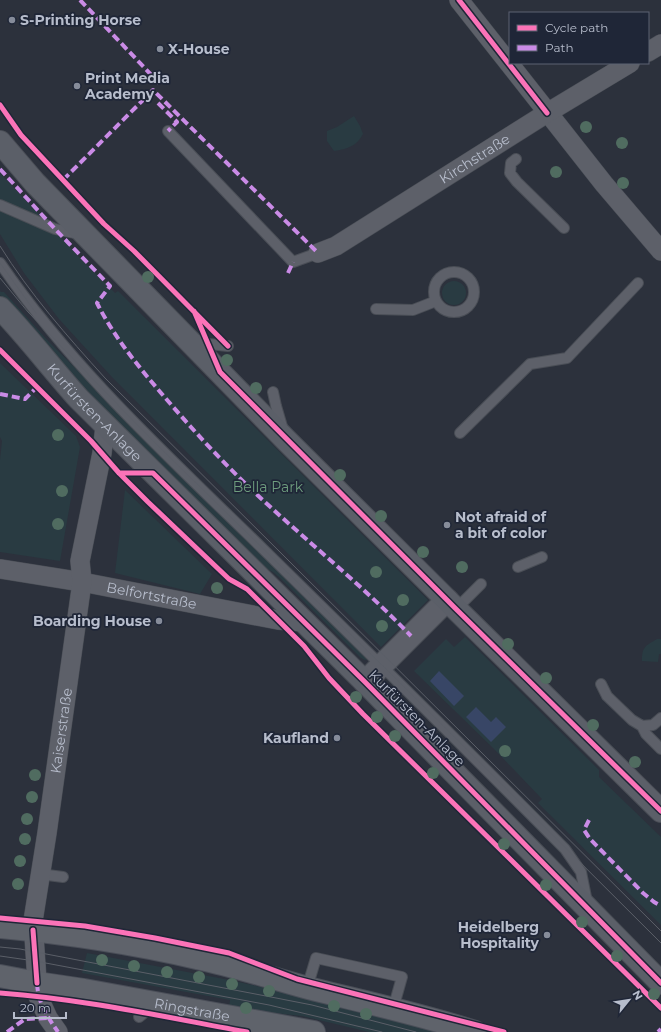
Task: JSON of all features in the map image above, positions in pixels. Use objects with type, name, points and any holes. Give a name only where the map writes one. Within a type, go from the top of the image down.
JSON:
[{"type":"main road","points":[[0,142],[35,183],[286,440],[451,605],[661,811]]},
{"type":"main road","name":"Kurfürsten-Anlage","points":[[0,308],[28,338],[57,375],[105,426],[365,682],[661,983]]},
{"type":"main road","points":[[0,927],[82,937],[233,966],[307,988],[393,1009],[475,1032]]},
{"type":"main road","name":"Ringstraße","points":[[0,976],[84,990],[142,1009],[314,1032]]},
{"type":"street","points":[[459,0],[604,184],[661,251]]},
{"type":"street","points":[[649,51],[661,44]]},
{"type":"street","name":"Kirchstraße","points":[[318,252],[336,246],[547,113],[628,64]]},
{"type":"street","name":"Kaiserstraße","points":[[58,1032],[48,1018],[38,996],[33,921],[82,582],[80,561],[102,453],[105,426]]},
{"type":"street","name":"Belfortstraße","points":[[0,569],[82,582],[236,613],[278,620],[304,622]]},
{"type":"street","name":"Kurfürsten-Anlage","points":[[365,682],[389,672],[451,605]]},
{"type":"lane","points":[[168,131],[293,262],[318,252]]},
{"type":"lane","points":[[516,159],[511,164],[510,173],[517,182],[564,228]]},
{"type":"lane","points":[[0,205],[54,229],[87,236]]},
{"type":"lane","points":[[0,263],[33,309],[98,386],[389,672],[565,849],[580,872],[588,908]]},
{"type":"lane","points":[[458,272],[469,279],[473,285],[473,298],[470,304],[459,312],[445,310],[436,301],[434,288],[440,277],[446,273],[458,272]]},
{"type":"lane","points":[[460,432],[530,364],[567,358],[638,282]]},
{"type":"lane","points":[[376,309],[413,310],[436,301]]},
{"type":"lane","points":[[185,337],[209,344],[228,346]]},
{"type":"lane","points":[[273,392],[286,440]]},
{"type":"lane","points":[[518,567],[542,557]]},
{"type":"lane","points":[[451,605],[481,584]]},
{"type":"lane","points":[[601,684],[607,696],[632,720],[642,726],[646,734],[661,749]]},
{"type":"lane","points":[[642,726],[653,725],[661,718]]},
{"type":"lane","points":[[40,874],[64,877]]},
{"type":"lane","points":[[307,988],[316,958],[402,977],[393,1009]]},
{"type":"green space","points":[[354,116],[363,134],[361,138],[351,146],[334,151],[327,141],[327,131],[337,127]]},
{"type":"green space","name":"Bella Park","points":[[0,173],[115,293],[118,291],[428,600],[381,647],[111,376],[59,319],[24,273],[0,234]]},
{"type":"green space","points":[[454,281],[459,282],[465,288],[465,298],[459,304],[454,305],[449,304],[443,298],[442,293],[443,288],[449,282]]},
{"type":"green space","points":[[0,291],[4,292],[49,342],[369,659],[365,660],[361,658],[279,577],[261,566],[101,409],[0,295]]},
{"type":"green space","points":[[0,363],[76,436],[80,447],[60,561],[0,552],[0,460],[2,441],[0,437]]},
{"type":"green space","points":[[125,490],[212,574],[200,594],[115,573]]},
{"type":"green space","points":[[465,637],[599,770],[599,777],[661,837],[661,925],[538,803],[542,799],[493,748],[414,671],[446,639],[454,647]]},
{"type":"green space","points":[[657,639],[661,639],[661,654],[659,654],[658,662],[642,661],[645,647]]},
{"type":"green space","points":[[87,953],[224,979],[322,1000],[447,1032],[369,1032],[302,1016],[229,1008],[230,1000],[82,973]]},
{"type":"water","points":[[439,671],[464,696],[454,706],[430,681]]},
{"type":"water","points":[[476,707],[491,722],[496,717],[506,727],[491,742],[466,717]]},
{"type":"tram line","points":[[0,246],[36,298],[105,378],[661,931]]},
{"type":"tram line","points":[[0,263],[36,313]]},
{"type":"tram line","points":[[0,278],[28,312],[148,436],[382,665],[661,943]]},
{"type":"tram line","points":[[0,947],[20,949],[312,1005],[416,1032]]},
{"type":"tram line","points":[[0,956],[35,961],[269,1005],[382,1032]]},
{"type":"marked path","points":[[80,0],[159,83]]},
{"type":"marked path","points":[[63,180],[153,90],[318,253]]},
{"type":"marked path","points":[[158,103],[177,122],[168,131]]},
{"type":"marked path","points":[[0,169],[110,286],[97,303],[112,329],[148,378],[216,454],[253,491],[358,585],[411,636]]},
{"type":"marked path","points":[[288,273],[293,262]]},
{"type":"marked path","points":[[0,394],[25,399],[37,387]]},
{"type":"marked path","points":[[589,820],[584,830],[590,839],[643,893],[661,906]]},
{"type":"marked path","points":[[37,983],[41,1003],[58,1032]]},
{"type":"marked path","points":[[7,1032],[25,1019],[48,1018]]},
{"type":"marked path","points":[[658,1032],[661,1029]]},
{"type":"cycle path","points":[[459,0],[547,113]]},
{"type":"cycle path","points":[[0,105],[21,135],[104,224],[134,251],[228,346]]},
{"type":"cycle path","points":[[194,311],[220,372],[456,609],[661,811]]},
{"type":"cycle path","points":[[0,350],[91,441],[119,473],[148,502],[229,579],[247,589],[304,646],[329,678],[363,714],[661,1008]]},
{"type":"cycle path","points":[[119,473],[153,473],[365,682],[661,983]]},
{"type":"cycle path","points":[[0,918],[85,926],[229,953],[297,979],[504,1032]]},
{"type":"cycle path","points":[[33,930],[37,983]]},
{"type":"cycle path","points":[[0,993],[93,1004],[247,1032]]},
{"type":"place","name":"S-Printing Horse","points":[[12,20]]},
{"type":"place","name":"X-House","points":[[160,49]]},
{"type":"place","name":"Print Media Academy","points":[[77,86]]},
{"type":"place","name":"Not afraid of a bit of color","points":[[447,525]]},
{"type":"place","name":"Boarding House","points":[[159,621]]},
{"type":"place","name":"Kaufland","points":[[337,738]]},
{"type":"place","name":"Heidelberg Hospitality","points":[[547,935]]}]
